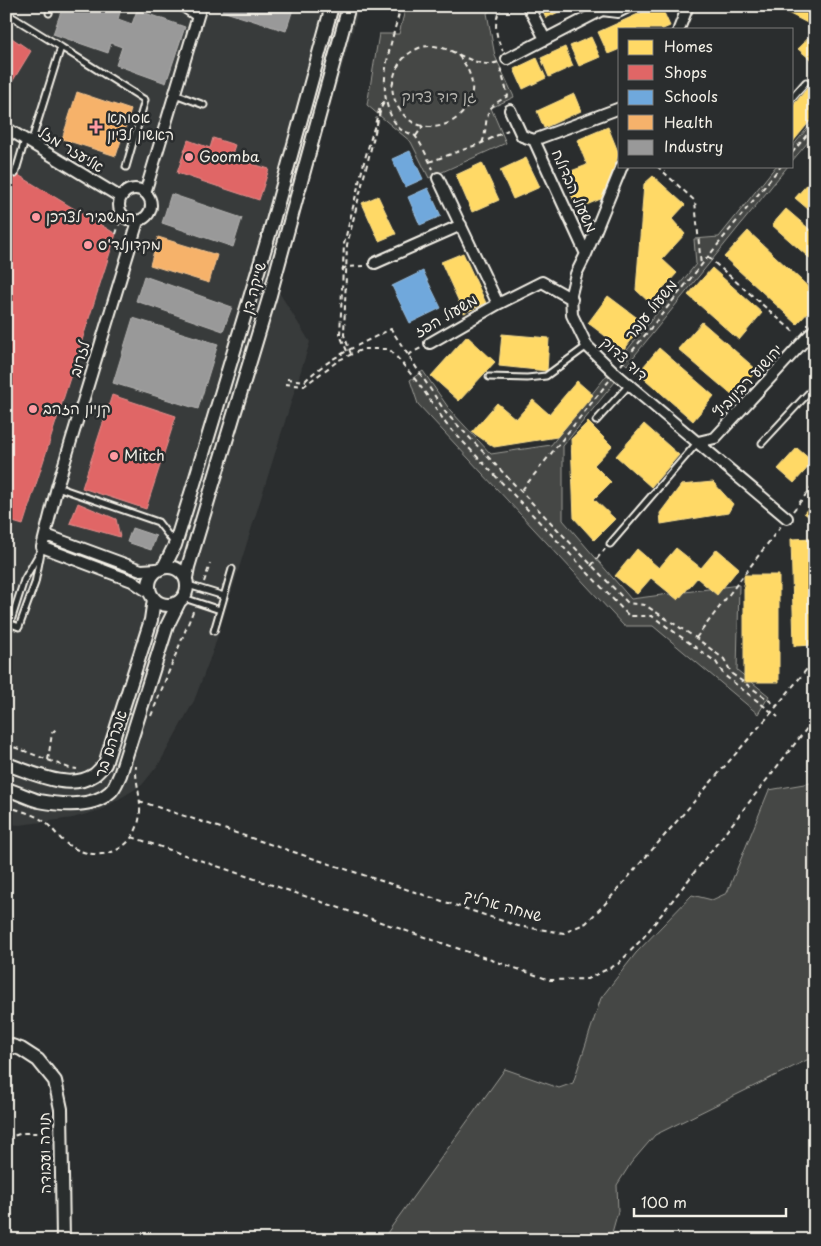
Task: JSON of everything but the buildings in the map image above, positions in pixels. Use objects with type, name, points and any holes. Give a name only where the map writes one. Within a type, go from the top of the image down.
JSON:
[{"type":"street","points":[[145,193],[200,11],[183,6]]},
{"type":"street","name":"שייקה דן","points":[[161,568],[176,545],[271,228],[332,6]]},
{"type":"street","name":"שייקה דן","points":[[187,582],[188,566],[270,295],[349,6]]},
{"type":"street","points":[[528,6],[545,39]]},
{"type":"street","points":[[503,61],[602,10],[618,12],[630,6]]},
{"type":"street","points":[[679,28],[688,6]]},
{"type":"street","name":"משעול הבדולח","points":[[516,126],[522,136],[534,140],[618,109]]},
{"type":"street","points":[[510,110],[516,126]]},
{"type":"street","name":"אליעזר מזל","points":[[6,128],[120,198]]},
{"type":"street","name":"משעול הבדולח","points":[[534,140],[586,254]]},
{"type":"street","name":"דוד צדוק","points":[[621,168],[576,274],[572,299],[572,315],[587,346],[615,373],[787,518]]},
{"type":"street","name":"משעול הפז","points":[[438,178],[498,304]]},
{"type":"street","points":[[136,189],[145,193],[150,202],[150,211],[147,216],[138,221],[128,220],[122,215],[118,207],[120,198],[130,190],[136,189]]},
{"type":"street","name":"לזרוב","points":[[42,547],[57,487],[138,221]]},
{"type":"street","points":[[375,263],[460,225]]},
{"type":"street","name":"משעול הפז","points":[[430,343],[498,304],[542,282],[572,299]]},
{"type":"street","name":"יהושוע רבינוביץ","points":[[698,442],[716,438],[810,338]]},
{"type":"street","points":[[42,547],[132,581],[166,605],[181,600],[187,582],[183,572],[178,568],[141,570],[46,535]]},
{"type":"street","points":[[152,596],[149,587],[150,580],[153,574],[161,568]]},
{"type":"street","name":"אברהם בר","points":[[6,764],[55,780],[71,781],[86,779],[94,775],[105,764],[151,620],[152,596]]},
{"type":"street","name":"אברהם בר","points":[[6,788],[39,800],[70,804],[80,804],[99,799],[112,791],[120,775],[123,760],[167,626],[181,600]]},
{"type":"street","name":"תורה ועבודה","points":[[6,1044],[21,1049],[38,1060],[55,1081],[61,1109],[63,1240]]},
{"type":"lane","points":[[49,12],[51,6]]},
{"type":"lane","points":[[6,13],[145,100],[126,167]]},
{"type":"lane","points":[[16,174],[61,47]]},
{"type":"lane","points":[[794,96],[806,82]]},
{"type":"lane","points":[[175,94],[204,105]]},
{"type":"lane","points":[[489,378],[546,376],[587,346]]},
{"type":"lane","points":[[596,421],[630,385]]},
{"type":"lane","points":[[762,443],[815,386]]},
{"type":"lane","points":[[610,544],[698,442]]},
{"type":"lane","points":[[57,487],[158,522],[176,545]]},
{"type":"lane","points":[[42,547],[35,583],[19,626],[8,623],[24,580],[42,547]]},
{"type":"lane","points":[[214,632],[232,569]]},
{"type":"lane","points":[[187,582],[224,596]]},
{"type":"lane","points":[[181,600],[220,610]]},
{"type":"path","points":[[402,6],[384,75],[386,98],[391,113],[401,130],[416,136],[438,178]]},
{"type":"path","points":[[482,143],[485,136],[487,112],[493,105],[508,96],[503,61],[497,40],[496,16],[502,6]]},
{"type":"path","points":[[458,55],[467,65],[472,78],[473,91],[469,104],[461,116],[450,123],[437,127],[423,126],[411,121],[401,112],[394,101],[392,88],[394,75],[399,63],[409,53],[420,47],[434,46],[446,48],[458,55],[487,64],[503,61]]},
{"type":"path","points":[[351,355],[344,335],[346,246],[381,108],[386,98]]},
{"type":"path","points":[[346,351],[340,335],[344,244],[380,107],[386,98]]},
{"type":"path","points":[[794,151],[815,125]]},
{"type":"path","points":[[416,136],[423,126]]},
{"type":"path","points":[[429,162],[482,143],[516,126]]},
{"type":"path","points":[[659,168],[695,201],[701,266]]},
{"type":"path","name":"משעול ענבר","points":[[521,491],[779,168]]},
{"type":"path","points":[[116,234],[122,215]]},
{"type":"path","points":[[708,257],[810,338]]},
{"type":"path","points":[[342,270],[346,267],[359,267],[375,263]]},
{"type":"path","points":[[286,379],[305,381],[316,370],[346,351],[391,329],[446,412],[628,603],[646,605],[696,638],[724,659],[732,674],[777,706]]},
{"type":"path","name":"משעול הפז","points":[[408,355],[430,343]]},
{"type":"path","points":[[285,384],[304,386],[339,360],[363,349],[389,349],[413,375],[446,424],[629,616],[652,616],[716,662],[724,675],[778,717]]},
{"type":"path","points":[[696,638],[815,483]]},
{"type":"path","points":[[592,566],[610,544]]},
{"type":"path","name":"שמחה ארליך","points":[[139,801],[518,926],[564,933],[586,923],[604,905],[772,712],[815,659]]},
{"type":"path","points":[[132,837],[550,980],[587,978],[618,964],[643,938],[815,718]]},
{"type":"path","points":[[48,760],[52,734],[57,728]]},
{"type":"path","points":[[6,744],[69,768],[82,770]]},
{"type":"path","points":[[6,1138],[23,1132],[61,1133]]},
{"type":"shaded area","points":[[6,6],[360,6],[277,289],[310,342],[214,648],[194,701],[159,764],[142,785],[101,810],[73,818],[20,825],[6,824]]},
{"type":"green space","name":"גן דוד צדוק","points":[[406,6],[495,6],[487,13],[495,56],[514,97],[491,108],[506,143],[429,178],[411,142],[367,105],[379,34],[399,34]]},
{"type":"green space","points":[[815,119],[815,134],[794,159],[794,145]]},
{"type":"green space","points":[[774,168],[786,168],[627,365],[620,359],[696,264],[694,239],[719,237]]},
{"type":"green space","points":[[423,371],[450,410],[491,454],[551,445],[607,375],[615,382],[563,446],[563,520],[631,599],[739,585],[737,670],[769,696],[758,714],[653,626],[624,626],[418,404],[410,380]]},
{"type":"green space","points":[[810,783],[815,785],[815,1056],[655,1135],[631,1163],[617,1185],[618,1211],[610,1240],[382,1240],[505,1069],[559,1088],[573,1083],[601,998],[636,953],[692,895],[712,900],[727,893],[769,790]]},
{"type":"place","name":"אסותא ראשון לציון","points":[[96,127]]},
{"type":"place","name":"Goomba","points":[[189,157]]},
{"type":"place","name":"המשביר לצרכן","points":[[36,217]]},
{"type":"place","name":"מקדונלד'ס","points":[[88,245]]},
{"type":"place","name":"קניון הזהב","points":[[33,409]]},
{"type":"place","name":"Mitch","points":[[114,456]]}]
